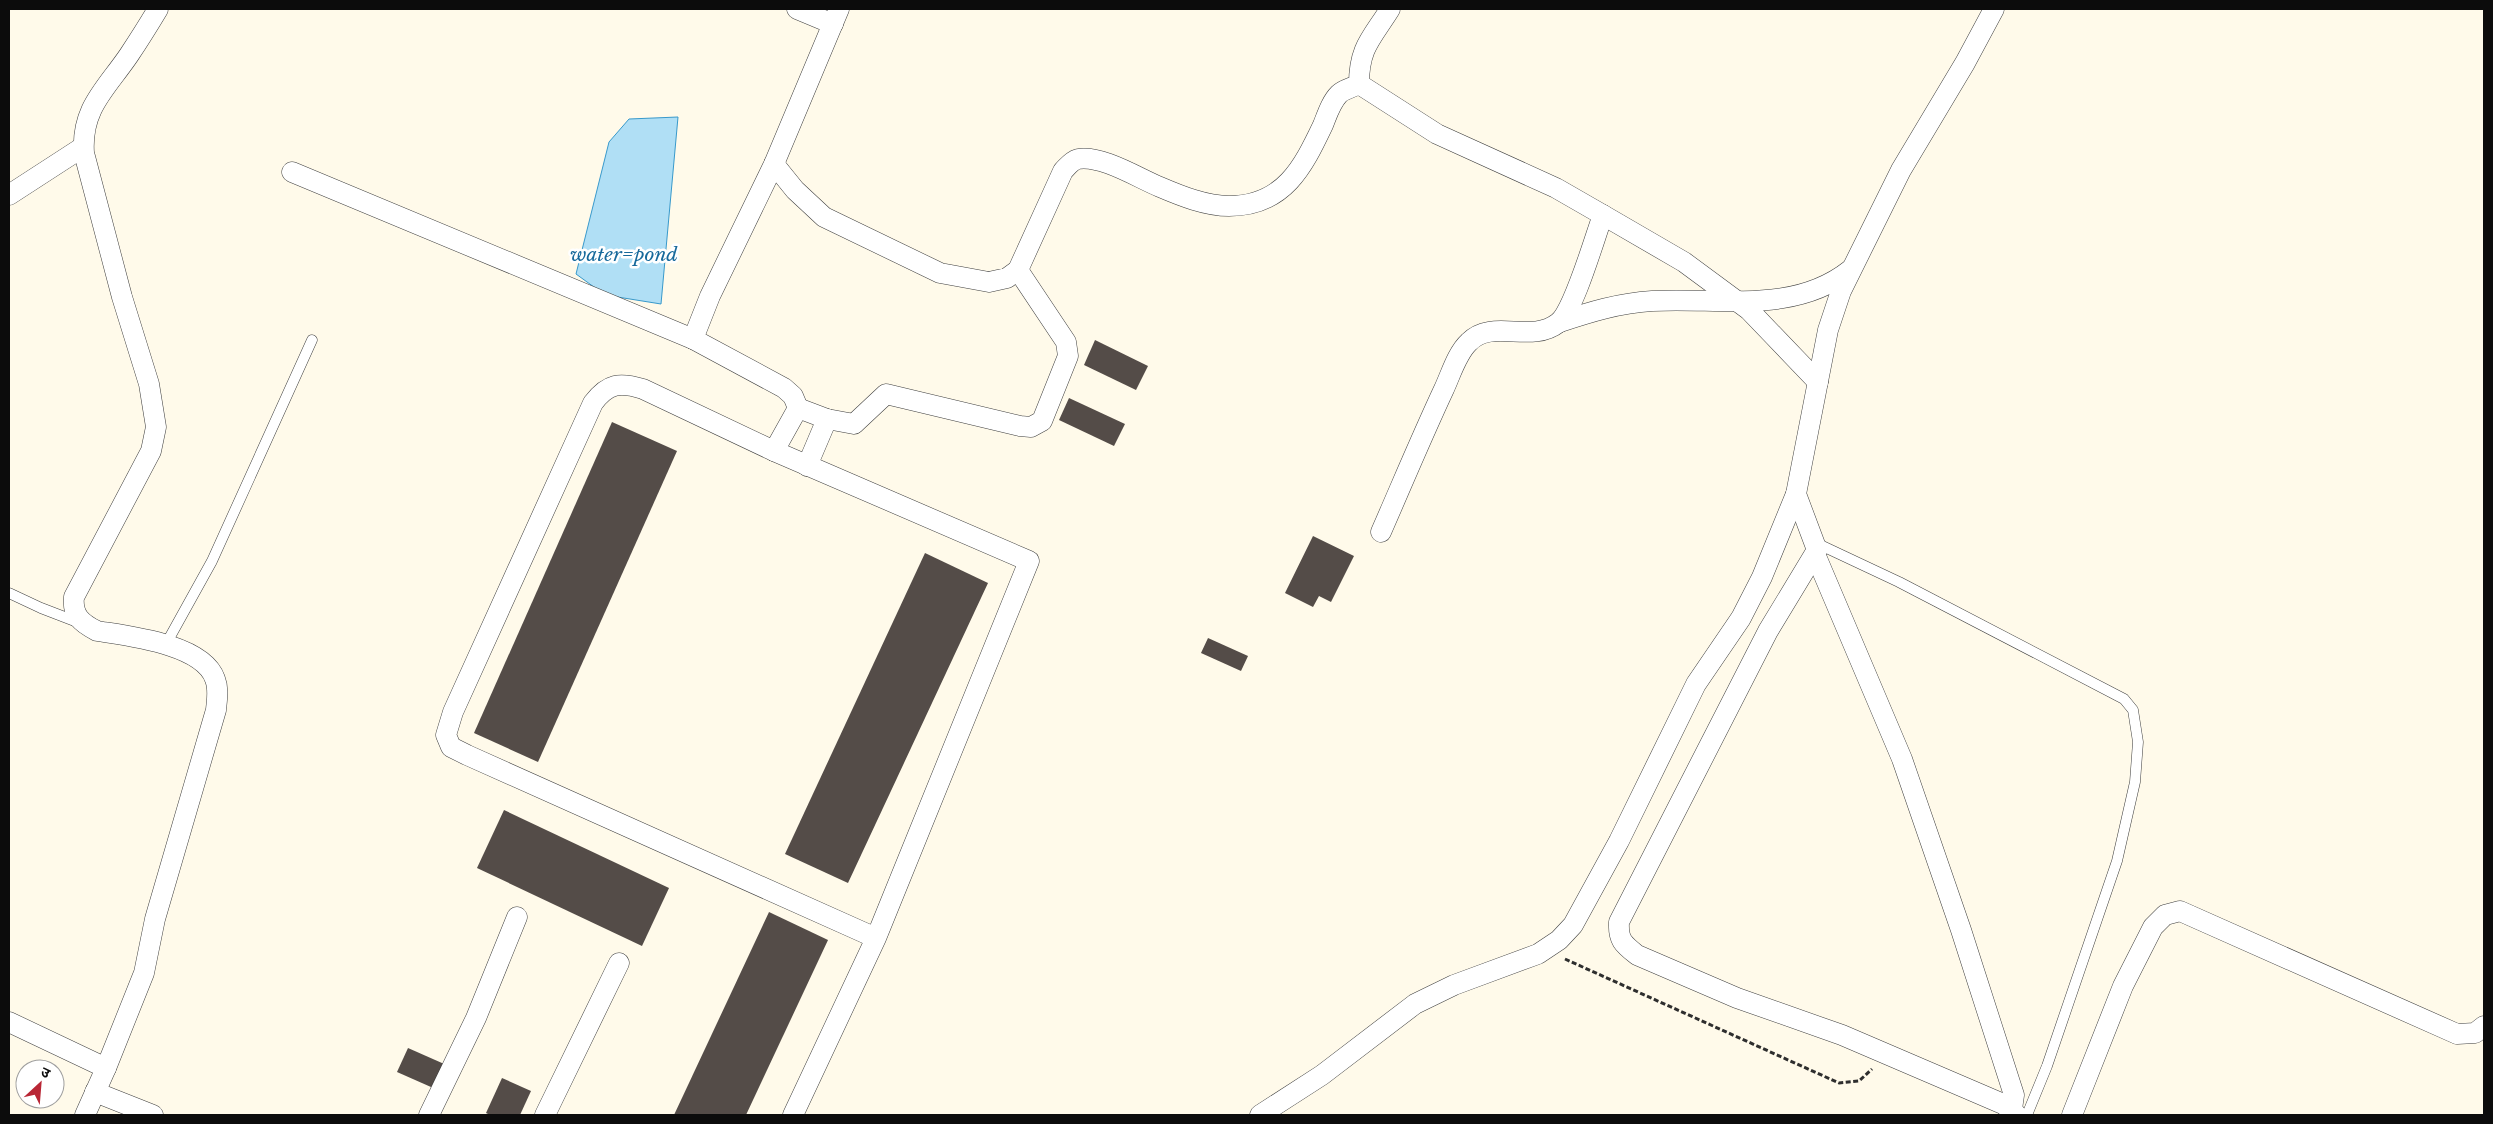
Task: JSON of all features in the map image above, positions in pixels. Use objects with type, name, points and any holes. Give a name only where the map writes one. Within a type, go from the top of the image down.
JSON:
[{"type":"street","points":[[85,1115],[144,973],[155,919],[216,710],[218,692],[215,677],[198,659],[177,646],[96,631],[86,625],[76,615],[74,597],[151,451],[156,427],[149,384],[122,297],[83,147],[83,135],[89,115],[107,82],[128,56],[158,9]]},
{"type":"street","points":[[693,339],[710,296],[774,164],[836,16],[797,9]]},
{"type":"street","points":[[1359,84],[1360,59],[1363,50],[1390,9]]},
{"type":"street","points":[[1260,1115],[1322,1075],[1415,1004],[1454,985],[1514,964],[1544,950],[1559,940],[1574,924],[1595,886],[1696,684],[1741,618],[1762,577],[1796,494],[1828,330],[1841,291],[1901,170],[1965,64],[1994,9]]},
{"type":"street","points":[[774,164],[795,190],[824,217],[940,273],[989,282],[1007,278],[1018,270],[1063,171],[1072,162],[1091,159],[1201,202],[1229,206],[1248,204],[1273,194],[1293,180],[1305,163],[1339,94],[1359,84]]},
{"type":"street","points":[[1359,84],[1437,134],[1556,188],[1684,262],[1749,310],[1818,382]]},
{"type":"street","points":[[9,195],[83,147]]},
{"type":"street","points":[[292,172],[693,339],[784,388],[793,396],[798,408],[827,419],[854,424],[886,394],[1020,426],[1031,427],[1042,421],[1068,356],[1066,342],[1018,270]]},
{"type":"street","points":[[1560,322],[1566,314],[1602,215]]},
{"type":"street","points":[[1381,532],[1434,410],[1467,343],[1476,335],[1486,332],[1536,333],[1560,322],[1606,307],[1652,301],[1739,302],[1781,298],[1814,292],[1838,280],[1851,270]]},
{"type":"street","points":[[793,1115],[876,938],[1028,561],[807,466],[643,389],[626,383],[611,386],[600,394],[593,403],[453,712],[446,736],[451,747],[876,938]]},
{"type":"street","points":[[774,451],[798,408]]},
{"type":"street","points":[[807,466],[827,419]]},
{"type":"street","points":[[1796,494],[1902,759],[1961,930],[2014,1095],[2018,1113]]},
{"type":"street","points":[[1816,548],[1768,632],[1681,798],[1619,922],[1618,934],[1626,946],[1637,955],[1737,998],[1842,1035],[2018,1113]]},
{"type":"street","points":[[2072,1115],[2123,986],[2153,927],[2165,915],[2180,911],[2457,1034],[2475,1034],[2484,1026]]},
{"type":"street","points":[[429,1115],[476,1018],[517,917]]},
{"type":"street","points":[[545,1115],[619,963]]},
{"type":"street","points":[[9,1022],[106,1068]]},
{"type":"street","points":[[96,1092],[153,1115]]},
{"type":"lane","points":[[166,644],[212,561],[312,340]]},
{"type":"lane","points":[[1816,548],[1899,582],[2124,699],[2134,710],[2138,742],[2136,782],[2117,861],[2047,1066],[2018,1113]]},
{"type":"lane","points":[[9,593],[41,608],[86,625]]},
{"type":"path","points":[[1544,950],[1840,1083],[1859,1081],[1891,1056]]},
{"type":"water","name":"water=pond","points":[[678,117],[661,304],[605,295],[576,274],[609,142],[629,119]]},
{"type":"building","points":[[1095,340],[1148,366],[1136,390],[1084,365]]},
{"type":"building","points":[[1069,398],[1125,424],[1114,446],[1059,420]]},
{"type":"building","points":[[612,422],[677,451],[538,762],[474,733]]},
{"type":"building","points":[[1313,536],[1354,556],[1331,602],[1319,596],[1313,607],[1285,593]]},
{"type":"building","points":[[925,553],[988,583],[848,883],[785,854]]},
{"type":"building","points":[[1208,638],[1248,656],[1241,671],[1201,653]]},
{"type":"building","points":[[504,810],[669,888],[642,946],[477,868]]},
{"type":"building","points":[[769,912],[828,940],[746,1115],[674,1115]]},
{"type":"building","points":[[408,1048],[451,1067],[440,1091],[397,1072]]},
{"type":"building","points":[[502,1078],[531,1091],[520,1115],[490,1115],[486,1113]]}]
